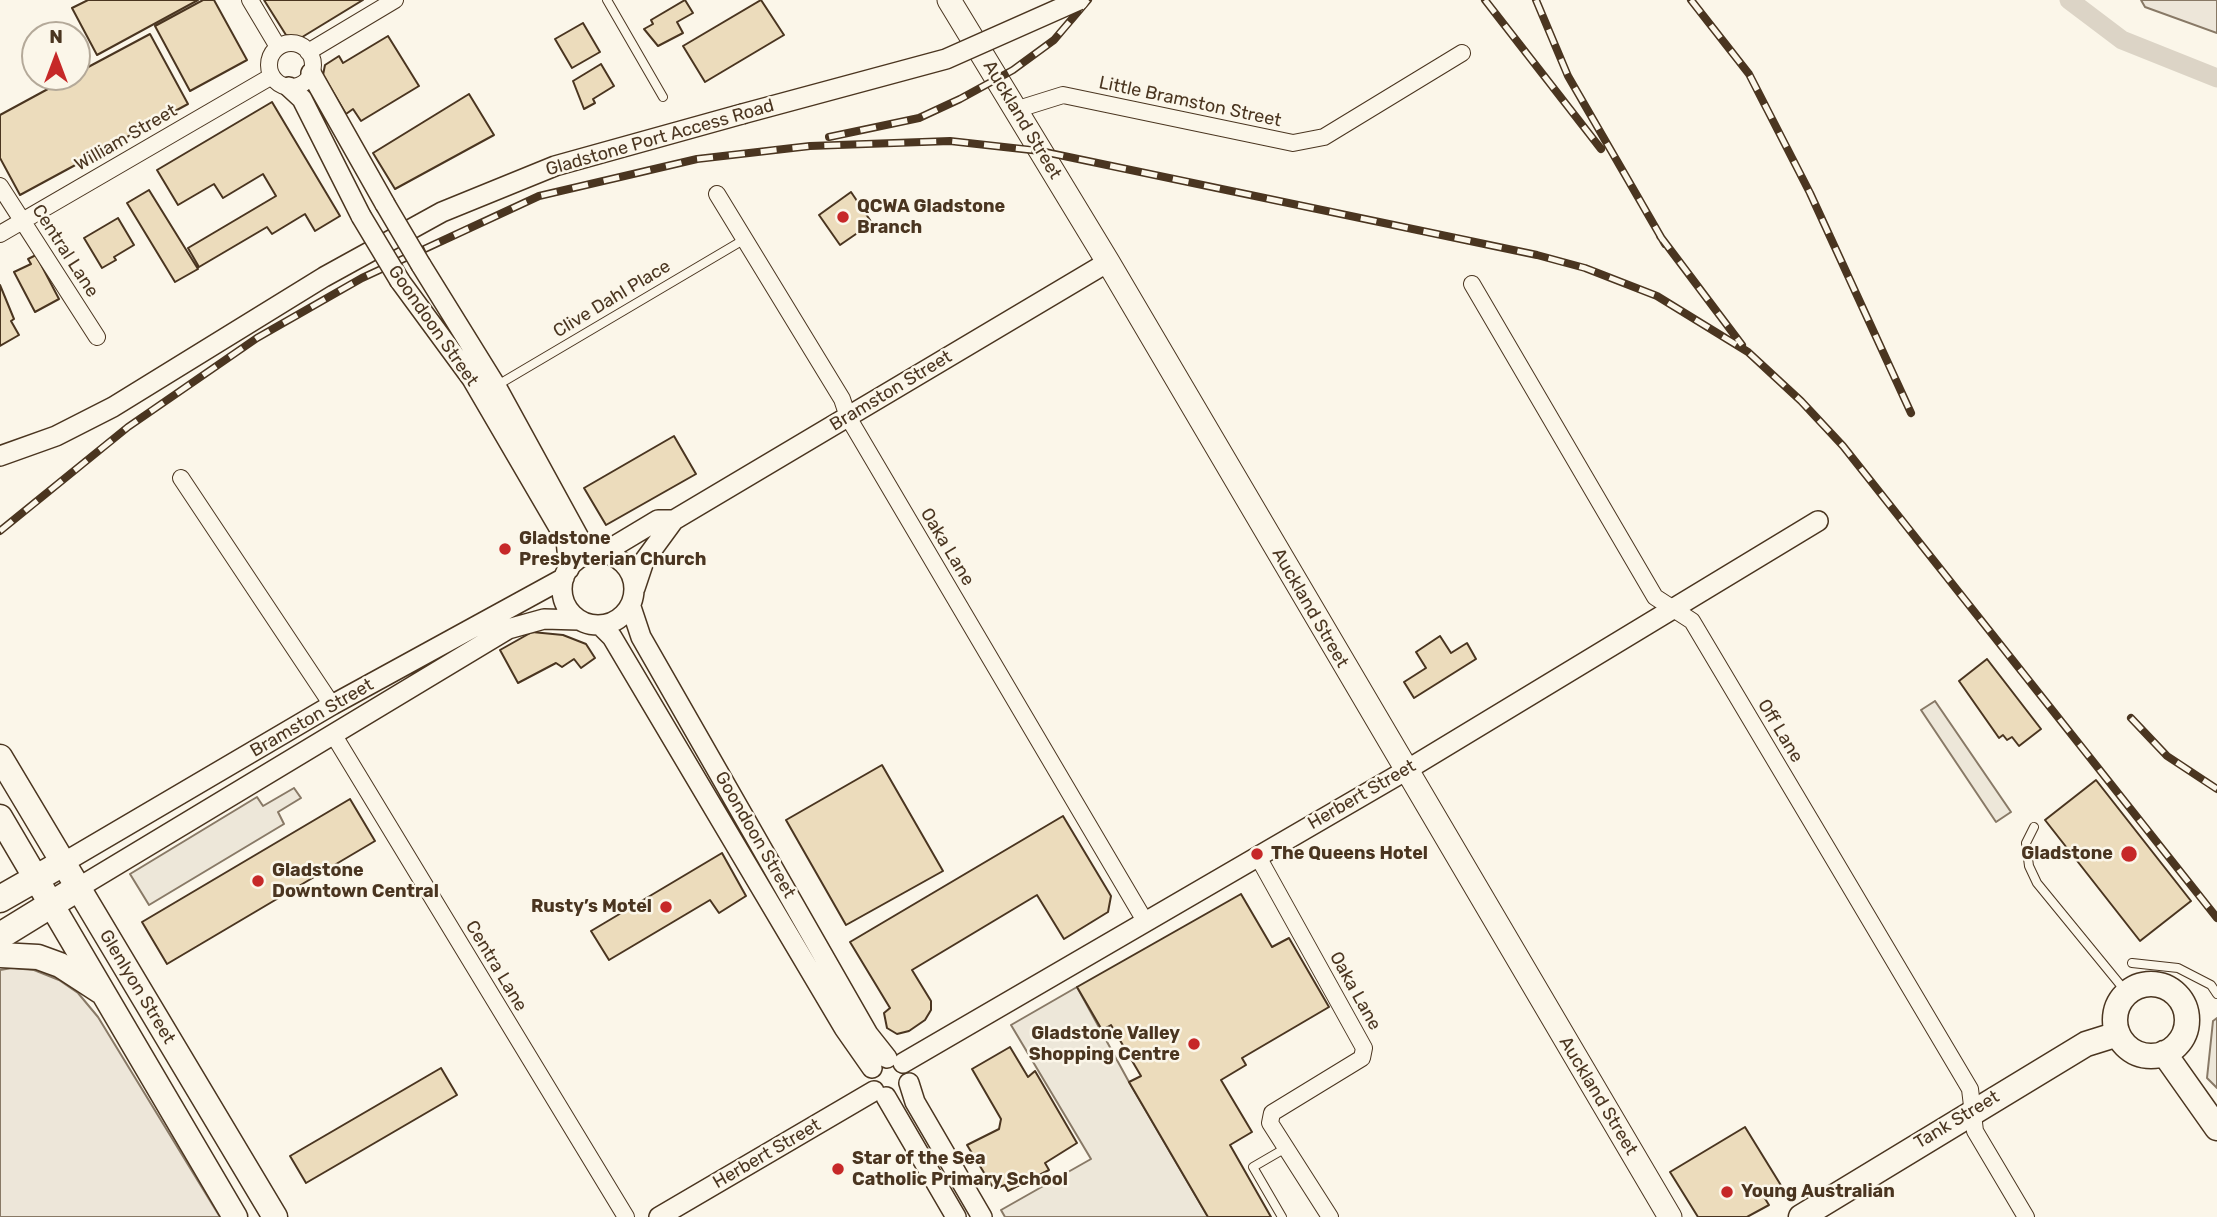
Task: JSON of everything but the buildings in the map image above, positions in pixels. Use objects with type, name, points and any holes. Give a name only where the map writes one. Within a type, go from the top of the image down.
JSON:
[{"type":"highway","points":[[0,899],[63,863]]},
{"type":"highway","points":[[0,936],[78,888]]},
{"type":"main road","name":"Auckland Street","points":[[949,0],[1108,262],[1405,771],[1670,1217]]},
{"type":"main road","name":"Glenlyon Street","points":[[0,757],[275,1217]]},
{"type":"main road","name":"Glenlyon Street","points":[[0,817],[235,1217]]},
{"type":"main road","points":[[0,955],[17,954],[49,961],[106,996]]},
{"type":"main road","points":[[2147,984],[2160,985],[2181,999],[2187,1024],[2183,1037],[2164,1054],[2153,1056],[2132,1051],[2118,1034],[2116,1012],[2127,993],[2147,984]]},
{"type":"main road","name":"Tank Street","points":[[1801,1217],[1972,1110],[2086,1044],[2118,1034]]},
{"type":"main road","points":[[2164,1054],[2217,1128]]},
{"type":"street","points":[[250,0],[278,47]]},
{"type":"street","points":[[308,52],[395,0]]},
{"type":"street","name":"Gladstone Port Access Road","points":[[0,456],[56,436],[103,412],[313,283],[442,212],[555,166],[946,59],[1079,0]]},
{"type":"street","points":[[298,44],[308,52],[313,62],[311,73],[302,83],[289,87],[272,76],[269,63],[278,47],[298,44]]},
{"type":"street","name":"Little Bramston Street","points":[[1015,110],[1063,95],[1293,143],[1324,137],[1462,53]]},
{"type":"street","name":"Goondoon Street","points":[[311,73],[421,265],[596,554]]},
{"type":"street","name":"William Street","points":[[0,234],[272,76]]},
{"type":"street","name":"Goondoon Street","points":[[289,87],[302,99],[361,216],[400,281],[479,391],[566,540],[566,573]]},
{"type":"street","name":"Central Lane","points":[[0,186],[97,337]]},
{"type":"street","name":"Oaka Lane","points":[[717,194],[842,399],[848,417],[1145,921]]},
{"type":"street","name":"Bramston Street","points":[[633,597],[643,561],[655,541],[674,520],[1108,262]]},
{"type":"street","name":"Off Lane","points":[[1472,284],[1655,597],[1692,621],[1843,875],[1970,1089],[1975,1131],[2026,1217]]},
{"type":"street","points":[[181,478],[332,705]]},
{"type":"street","name":"Bramston Street","points":[[596,554],[658,520],[674,520]]},
{"type":"street","name":"Herbert Street","points":[[888,1063],[1145,921],[1405,771],[1818,521]]},
{"type":"street","points":[[596,554],[622,561],[633,578],[633,597],[623,616],[600,625],[579,620],[566,606],[563,597],[566,573],[596,554]]},
{"type":"street","name":"Bramston Street","points":[[63,863],[332,705],[566,573]]},
{"type":"street","name":"Goondoon Street","points":[[633,597],[641,637],[868,1034],[888,1063]]},
{"type":"street","name":"Bramston Street","points":[[78,888],[508,629],[544,619],[579,620]]},
{"type":"street","name":"Goondoon Street","points":[[600,625],[612,638],[844,1028],[888,1063]]},
{"type":"street","name":"Centra Lane","points":[[333,734],[626,1217]]},
{"type":"street","name":"Oaka Lane","points":[[1257,855],[1364,1048],[1362,1058],[1272,1113],[1270,1123],[1284,1149],[1330,1217]]},
{"type":"street","points":[[956,1217],[870,1080],[888,1063],[908,1069],[915,1102],[982,1217]]},
{"type":"street","points":[[880,1094],[901,1095],[909,1083]]},
{"type":"street","name":"Herbert Street","points":[[659,1217],[880,1094]]},
{"type":"lane","points":[[607,0],[663,97]]},
{"type":"lane","name":"Clive Dahl Place","points":[[496,386],[745,239]]},
{"type":"lane","points":[[2034,827],[2025,843],[2029,866],[2037,883],[2127,993]]},
{"type":"lane","points":[[2132,962],[2178,968],[2211,985],[2217,994]]},
{"type":"lane","points":[[1282,1217],[1253,1167],[1284,1149]]},
{"type":"shaded area","points":[[2141,0],[2217,0],[2217,33],[2145,7]]},
{"type":"shaded area","points":[[1935,701],[2011,812],[1996,822],[1921,710]]},
{"type":"shaded area","points":[[294,788],[301,798],[278,812],[284,824],[149,905],[130,874],[257,797],[263,806]]},
{"type":"shaded area","points":[[0,970],[34,970],[59,980],[78,993],[98,1017],[220,1217],[0,1217]]},
{"type":"shaded area","points":[[1077,987],[1208,1217],[1005,1217],[1001,1210],[1091,1159],[1011,1025]]},
{"type":"shaded area","points":[[2217,1018],[2217,1088],[2207,1078],[2213,1021]]},
{"type":"waterway","points":[[2069,0],[2122,40],[2217,78]]},
{"type":"railway","points":[[829,137],[919,118],[960,99],[1013,70],[1054,40],[1088,0]]},
{"type":"railway","points":[[1485,0],[1601,149]]},
{"type":"railway","points":[[1536,0],[1568,76],[1665,244]]},
{"type":"railway","points":[[1691,0],[1749,74],[1810,193],[1911,413]]},
{"type":"railway","points":[[0,531],[128,427],[257,338],[362,278],[539,196],[697,159],[810,146],[950,141],[1040,151],[1537,255],[1585,268],[1657,296],[1748,352],[1801,401],[1843,446],[2217,918]]},
{"type":"railway","points":[[1660,236],[1742,345]]},
{"type":"railway","points":[[2131,718],[2167,756],[2217,789]]},
{"type":"place","name":"QCWA Gladstone Branch","points":[[843,217]]},
{"type":"place","name":"Gladstone Presbyterian Church","points":[[505,549]]},
{"type":"place","name":"The Queens Hotel","points":[[1257,854]]},
{"type":"place","name":"Gladstone","points":[[2129,854]]},
{"type":"place","name":"Gladstone Downtown Central","points":[[258,881]]},
{"type":"place","name":"Rusty’s Motel","points":[[666,907]]},
{"type":"place","name":"Gladstone Valley Shopping Centre","points":[[1194,1044]]},
{"type":"place","name":"Star of the Sea Catholic Primary School","points":[[838,1169]]},
{"type":"place","name":"Young Australian","points":[[1727,1192]]}]
